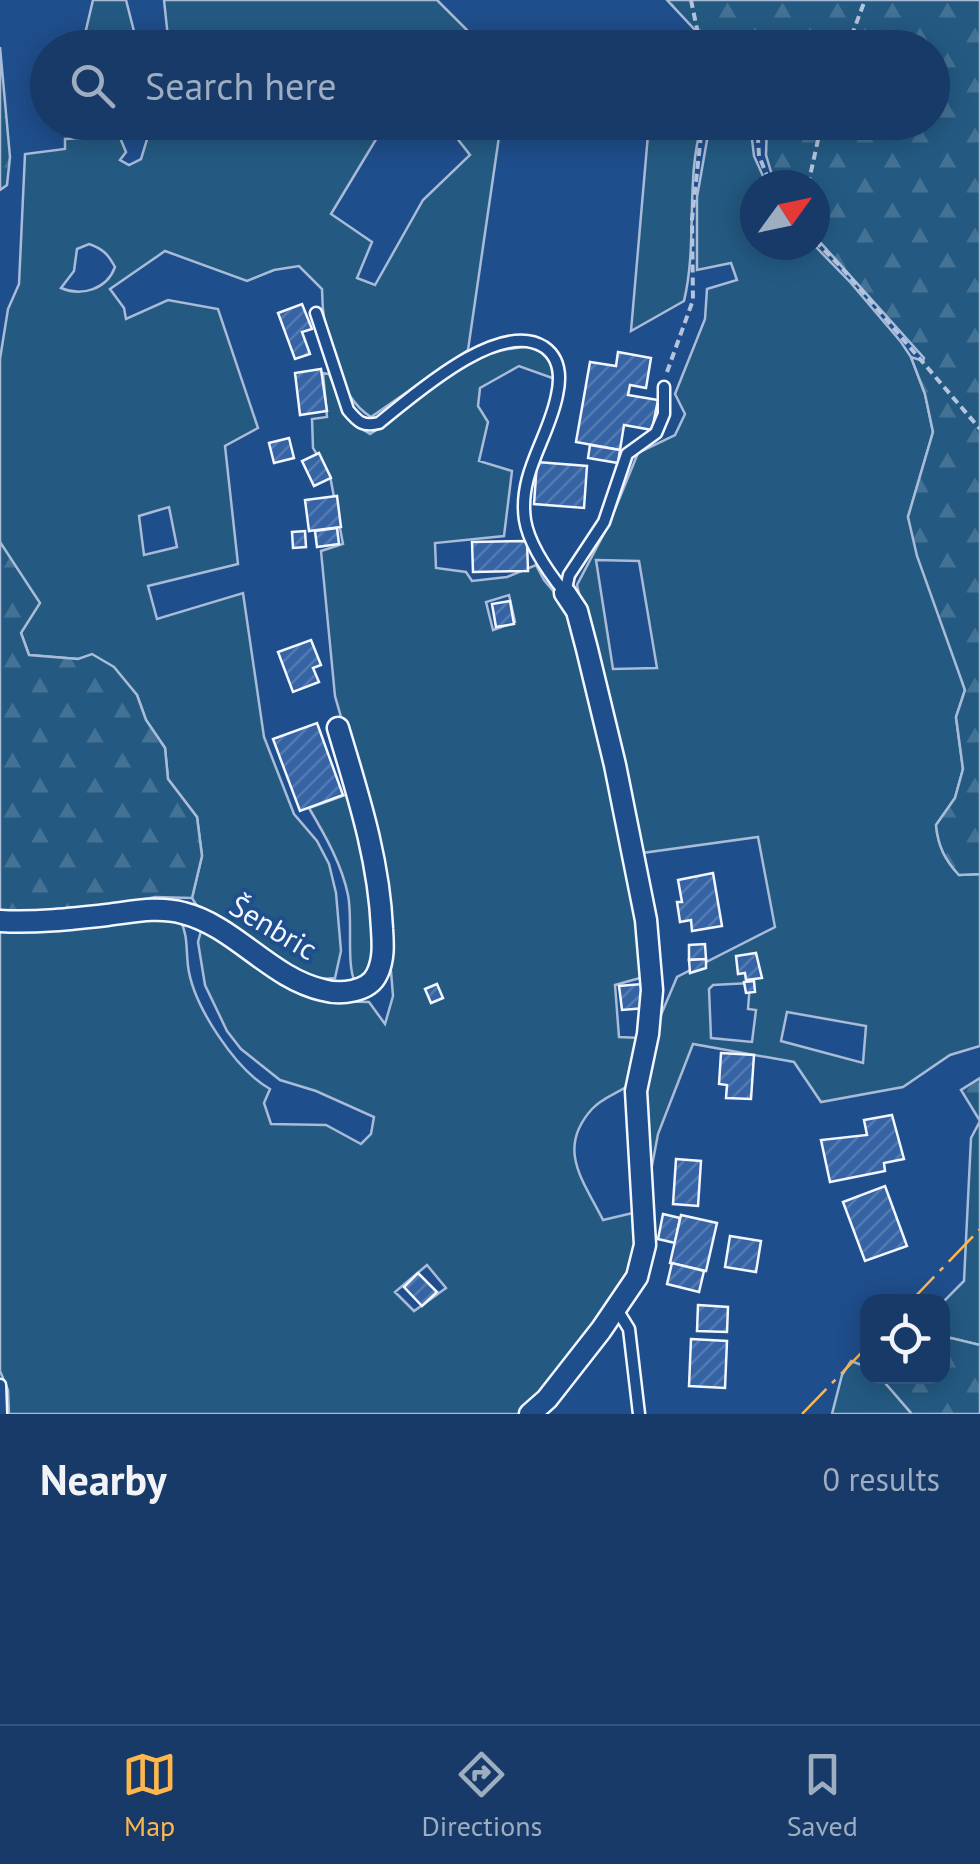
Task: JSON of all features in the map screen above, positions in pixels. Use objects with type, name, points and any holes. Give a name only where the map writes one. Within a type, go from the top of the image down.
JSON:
[{"type":"street","points":[[530,1414],[547,1399],[616,1308],[637,1277],[645,1245],[636,1091],[652,990],[646,920],[615,765],[576,611],[565,593]]},
{"type":"street","name":"Šenbric","points":[[0,920],[155,910],[182,912],[208,922],[292,977],[322,990],[340,992],[367,987],[377,976],[383,956],[381,901],[372,840],[338,728]]},
{"type":"lane","points":[[316,312],[348,410],[358,422],[368,426],[379,424],[468,356],[500,345],[536,342],[552,352],[560,372],[557,398],[526,480],[525,522],[547,571],[565,593]]},
{"type":"lane","points":[[565,593],[569,575],[604,522],[627,454],[656,433],[664,414],[664,387]]},
{"type":"lane","points":[[616,1308],[629,1329],[639,1414]]},
{"type":"lane","points":[[0,1385],[0,1414]]},
{"type":"path","points":[[691,0],[697,30]]},
{"type":"path","points":[[854,30],[864,0]]},
{"type":"path","points":[[664,387],[671,355],[684,332],[693,300],[692,219],[700,140]]},
{"type":"path","points":[[759,140],[765,170]]},
{"type":"path","points":[[811,170],[818,140]]},
{"type":"path","points":[[830,258],[980,428]]},
{"type":"green space","points":[[93,0],[126,0],[134,30],[86,30]]},
{"type":"green space","points":[[164,0],[437,0],[467,30],[167,30]]},
{"type":"green space","points":[[667,0],[980,0],[980,874],[959,875],[943,852],[936,825],[955,798],[963,769],[956,717],[965,690],[917,556],[908,517],[933,432],[925,394],[911,357],[923,361],[924,358],[830,253],[830,170],[770,170],[766,155],[766,140],[950,140],[950,30],[695,30]]},
{"type":"green space","points":[[0,47],[10,157],[7,185],[0,190]]},
{"type":"green space","points":[[65,140],[121,140],[126,152],[120,160],[129,165],[141,159],[147,140],[376,140],[331,214],[372,242],[357,278],[375,285],[423,200],[470,155],[458,140],[499,140],[468,350],[371,417],[359,407],[340,378],[328,341],[322,289],[299,266],[274,270],[247,281],[165,251],[110,289],[124,308],[126,319],[168,300],[218,309],[258,428],[225,446],[238,564],[148,586],[157,619],[243,593],[264,737],[294,814],[317,841],[329,864],[336,893],[341,951],[335,978],[311,980],[197,906],[192,898],[202,856],[197,817],[168,779],[165,748],[146,720],[137,695],[78,659],[29,655],[21,633],[0,542],[0,359],[8,309],[19,284],[25,154],[65,149]],"holes":[[[89,244],[102,250],[112,262],[115,267],[111,275],[93,289],[77,292],[61,288],[74,271],[77,249]],[[169,507],[177,547],[144,555],[139,516]]]},
{"type":"green space","points":[[648,140],[698,140],[684,301],[631,331]]},
{"type":"green space","points":[[707,140],[752,140],[760,170],[740,170],[740,260],[829,260],[901,342],[925,394],[933,432],[908,517],[965,690],[956,717],[963,769],[955,798],[936,825],[943,852],[959,875],[980,874],[980,1046],[950,1055],[903,1087],[821,1102],[794,1062],[693,1044],[658,1134],[647,1192],[641,1099],[655,1029],[677,977],[775,927],[758,837],[642,853],[577,585],[609,524],[638,453],[675,435],[685,414],[675,394],[705,319],[707,289],[737,280],[731,263],[697,270],[697,197]],"holes":[[[596,560],[639,561],[657,668],[613,669]],[[750,983],[748,1009],[756,1010],[752,1042],[711,1038],[709,989],[713,985]],[[787,1012],[866,1026],[863,1063],[781,1041]]]},
{"type":"green space","points":[[536,346],[549,357],[555,379],[519,366],[480,388],[478,406],[488,422],[479,461],[512,471],[504,536],[435,543],[436,568],[466,572],[472,581],[507,577],[536,565],[570,611],[611,770],[647,976],[615,985],[619,1037],[641,1038],[632,1083],[592,1109],[581,1124],[574,1151],[581,1178],[603,1220],[641,1211],[642,1242],[616,1300],[522,1414],[9,1414],[8,1390],[0,1371],[0,931],[137,917],[180,919],[198,999],[230,1052],[270,1089],[264,1103],[271,1124],[326,1125],[361,1144],[371,1134],[374,1117],[280,1080],[241,1049],[227,1031],[205,985],[198,942],[201,931],[209,928],[305,993],[326,1001],[369,1002],[385,1024],[393,996],[388,935],[351,752],[335,696],[321,551],[343,544],[330,476],[313,448],[312,419],[327,417],[323,373],[329,374],[350,421],[370,434],[463,365],[507,349]],"holes":[[[509,595],[515,622],[493,630],[486,602]],[[427,1265],[446,1288],[414,1311],[395,1292]]]},
{"type":"green space","points":[[0,542],[40,603],[21,633],[29,655],[78,659],[92,654],[114,667],[137,695],[146,720],[165,748],[168,779],[197,817],[202,856],[192,898],[155,897],[87,912],[0,913]]},
{"type":"green space","points":[[348,794],[369,844],[375,972],[355,982],[345,884],[309,808]]},
{"type":"green space","points":[[980,1078],[980,1121],[961,1090]]},
{"type":"green space","points":[[980,1121],[980,1345],[950,1338],[950,1295],[964,1281],[971,1138]]},
{"type":"green space","points":[[950,1338],[980,1345],[980,1414],[912,1414],[886,1384],[950,1384]]},
{"type":"green space","points":[[851,1361],[860,1364],[860,1384],[886,1384],[912,1414],[832,1414],[842,1375]]},
{"type":"building","points":[[302,304],[312,329],[302,332],[310,354],[295,359],[278,313]]},
{"type":"building","points":[[618,352],[651,358],[646,388],[630,385],[628,395],[658,400],[652,430],[624,425],[620,450],[576,442],[590,362],[616,366]]},
{"type":"building","points":[[321,369],[327,411],[300,415],[295,373]]},
{"type":"building","points":[[289,438],[294,458],[274,463],[269,443]]},
{"type":"building","points":[[590,445],[620,450],[618,463],[588,458]]},
{"type":"building","points":[[319,453],[331,478],[314,486],[302,461]]},
{"type":"building","points":[[537,462],[587,466],[584,508],[534,504]]},
{"type":"building","points":[[337,496],[341,527],[309,531],[305,500]]},
{"type":"building","points":[[337,528],[339,544],[317,547],[315,531]]},
{"type":"building","points":[[305,531],[306,547],[293,548],[292,532]]},
{"type":"building","points":[[527,541],[528,571],[473,572],[472,542]]},
{"type":"building","points":[[510,601],[514,624],[496,627],[492,604]]},
{"type":"building","points":[[311,640],[321,665],[313,668],[319,682],[293,692],[278,652]]},
{"type":"building","points":[[317,723],[343,795],[300,811],[273,739]]},
{"type":"building","points":[[713,873],[722,926],[692,931],[691,920],[680,922],[678,880]]},
{"type":"building","points":[[705,944],[706,959],[689,960],[689,945]]},
{"type":"building","points":[[756,953],[762,978],[746,980],[745,973],[738,974],[736,956]]},
{"type":"building","points":[[706,959],[706,968],[690,973],[689,960]]},
{"type":"building","points":[[754,981],[755,992],[746,993],[744,982]]},
{"type":"building","points":[[437,984],[443,998],[431,1003],[425,989]]},
{"type":"building","points":[[642,984],[645,1008],[622,1010],[619,986]]},
{"type":"building","points":[[721,1053],[754,1055],[751,1099],[726,1098],[727,1085],[719,1084]]},
{"type":"building","points":[[892,1115],[904,1159],[884,1163],[885,1171],[830,1182],[821,1140],[867,1135],[864,1120]]},
{"type":"building","points":[[676,1159],[701,1161],[698,1206],[673,1204]]},
{"type":"building","points":[[885,1186],[907,1246],[865,1261],[843,1202]]},
{"type":"building","points":[[663,1214],[680,1218],[675,1243],[658,1239]]},
{"type":"building","points":[[681,1215],[717,1223],[706,1271],[670,1263]]},
{"type":"building","points":[[730,1236],[761,1241],[756,1272],[725,1267]]},
{"type":"building","points":[[672,1263],[704,1271],[699,1292],[667,1284]]},
{"type":"building","points":[[418,1273],[437,1292],[422,1306],[404,1287]]},
{"type":"building","points":[[698,1305],[728,1307],[727,1332],[697,1331]]},
{"type":"building","points":[[691,1339],[727,1341],[725,1388],[689,1386]]},
{"type":"power","points":[[918,1294],[980,1229]]},
{"type":"power","points":[[802,1414],[860,1354]]}]
